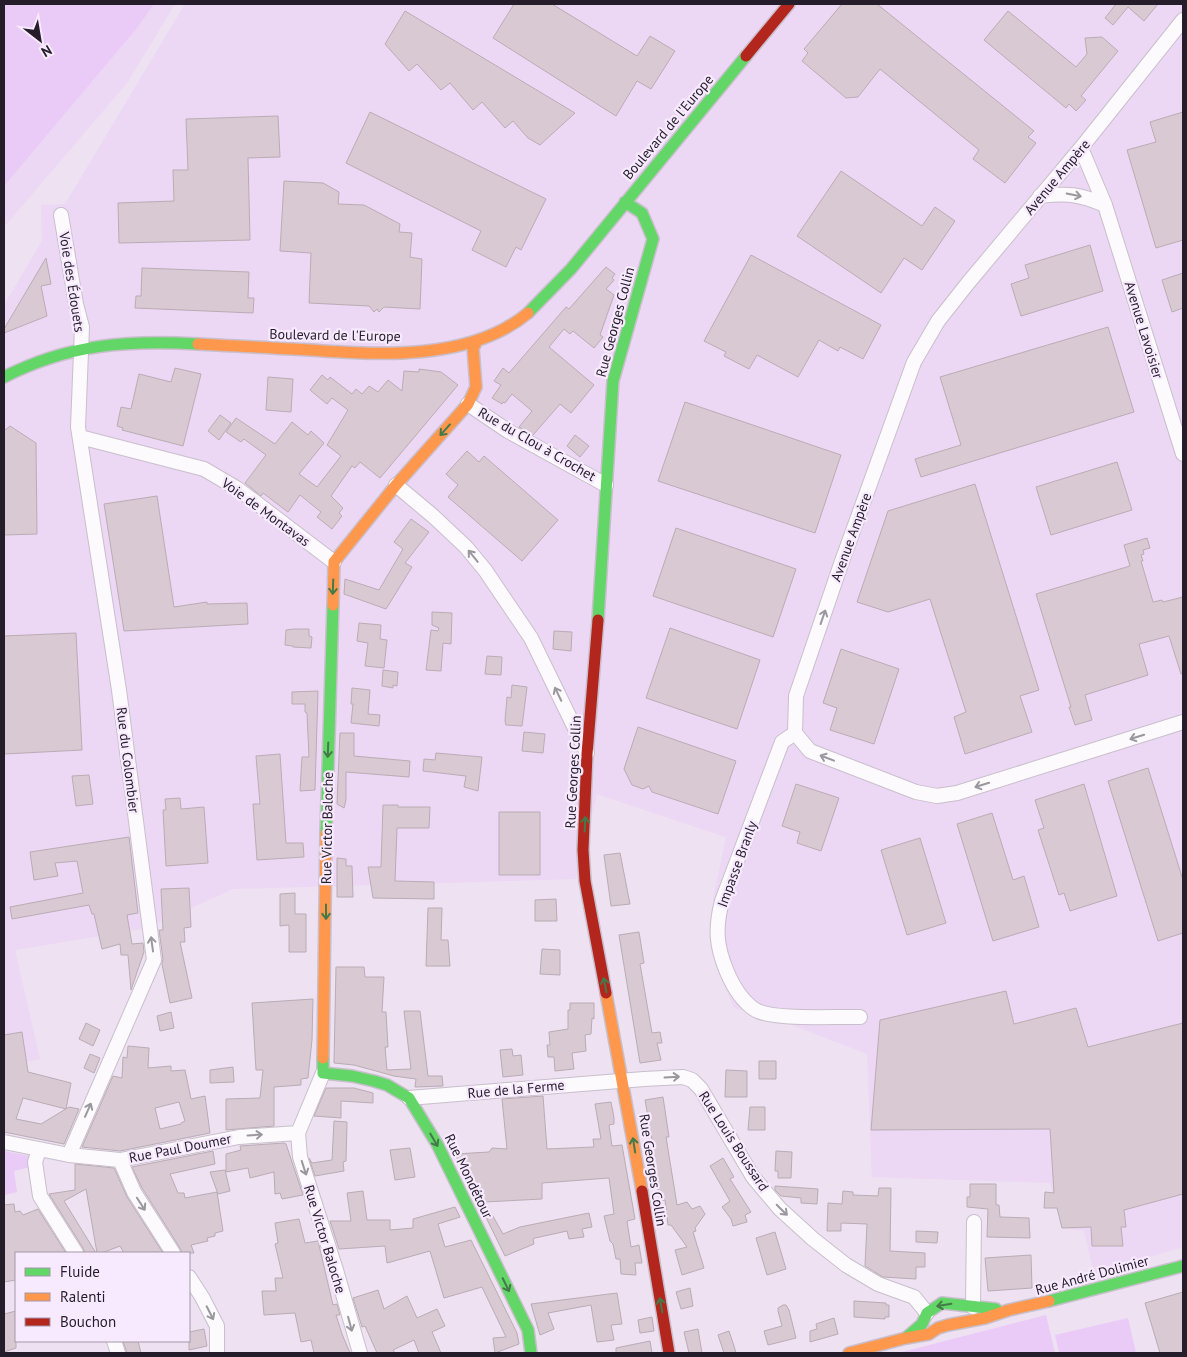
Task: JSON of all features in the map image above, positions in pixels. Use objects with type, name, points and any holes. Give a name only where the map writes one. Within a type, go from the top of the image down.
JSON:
[{"type":"street","name":"Boulevard de l'Europe","points":[[4,377],[35,362],[80,349],[121,343],[152,342],[373,353],[414,351],[453,346],[476,341],[505,329],[533,309],[571,269],[789,4]]},
{"type":"street","name":"Avenue Ampère","points":[[795,733],[796,696],[841,564],[914,362],[938,321],[1081,148],[1183,20]]},
{"type":"street","name":"Avenue Lavoisier","points":[[1081,148],[1106,205],[1183,454]]},
{"type":"street","points":[[1040,196],[1065,194],[1088,198],[1106,205]]},
{"type":"street","name":"Rue Georges Collin","points":[[625,202],[642,213],[653,239],[613,381],[595,665],[587,754],[583,850],[585,881],[623,1081],[669,1353]]},
{"type":"street","name":"Voie des Édouets","points":[[61,215],[76,304],[82,327],[80,349]]},
{"type":"street","points":[[334,562],[396,485],[468,404],[476,387],[473,348],[476,341]]},
{"type":"street","name":"Rue du Colombier","points":[[69,1155],[154,960],[120,690],[78,427],[80,349]]},
{"type":"street","name":"Rue du Clou à Crochet","points":[[468,404],[508,431],[606,485]]},
{"type":"street","name":"Voie de Montavas","points":[[80,437],[204,469],[238,489],[334,562]]},
{"type":"street","points":[[396,485],[434,516],[466,547],[485,570],[531,638],[587,754]]},
{"type":"street","name":"Rue Victor Baloche","points":[[334,562],[326,804],[323,1073],[298,1133],[300,1158],[360,1353]]},
{"type":"street","points":[[795,733],[810,751],[916,792],[937,796],[957,793],[1183,722]]},
{"type":"street","name":"Impasse Branly","points":[[795,733],[782,742],[722,901],[717,921],[717,941],[723,963],[733,985],[743,999],[755,1010],[773,1015],[860,1017]]},
{"type":"street","points":[[323,1073],[352,1076],[380,1083],[409,1098]]},
{"type":"street","name":"Rue Louis Boussard","points":[[623,1081],[683,1077],[692,1080],[701,1090],[754,1177],[780,1208],[813,1239],[846,1265],[878,1284],[914,1297],[927,1312]]},
{"type":"street","name":"Rue de la Ferme","points":[[409,1098],[623,1081]]},
{"type":"street","name":"Rue Mondétour","points":[[409,1098],[437,1144],[528,1330],[531,1353]]},
{"type":"street","name":"Rue Paul Doumer","points":[[4,1142],[69,1155],[120,1160],[239,1137],[298,1133]]},
{"type":"street","points":[[39,1150],[36,1162],[40,1196],[75,1252]]},
{"type":"street","points":[[120,1160],[134,1192],[173,1252]]},
{"type":"street","points":[[964,1322],[973,1307],[974,1222]]},
{"type":"street","name":"Rue André Dolimier","points":[[849,1353],[929,1334],[938,1328],[985,1318],[1009,1310],[1028,1307],[1183,1266]]},
{"type":"street","points":[[190,1279],[217,1326],[217,1353]]},
{"type":"street","name":"Rue André Dolimier","points":[[927,1312],[942,1303],[1009,1310]]},
{"type":"street","points":[[906,1338],[922,1324],[927,1312]]},
{"type":"shaded area","points":[[4,4],[175,4],[127,83],[4,227]]},
{"type":"shaded area","points":[[4,4],[154,4],[136,29],[4,186]]},
{"type":"shaded area","points":[[185,4],[1183,4],[1183,1247],[1094,1274],[1084,1231],[1062,1228],[1050,1183],[872,1177],[867,1054],[779,1020],[734,1008],[720,975],[713,899],[726,837],[597,794],[576,879],[233,889],[147,928],[15,950],[40,1059],[4,1066],[4,305],[42,241],[41,205],[65,204]]},
{"type":"shaded area","points":[[4,1151],[30,1156],[30,1167],[14,1171],[17,1192],[4,1195]]},
{"type":"shaded area","points":[[1046,1315],[1055,1353],[898,1353]]},
{"type":"shaded area","points":[[1128,1318],[1136,1353],[1059,1353],[1055,1335]]},
{"type":"building","points":[[514,4],[552,4],[637,56],[650,36],[675,51],[651,89],[637,81],[616,116],[493,38]]},
{"type":"building","points":[[842,4],[877,4],[1034,131],[1028,137],[1036,143],[1005,183],[973,159],[979,150],[880,69],[858,97],[846,98],[802,61],[808,53],[804,49]]},
{"type":"building","points":[[1116,4],[1158,4],[1144,21],[1128,7],[1113,25],[1105,18]]},
{"type":"building","points":[[405,11],[575,113],[540,145],[528,138],[513,121],[505,128],[482,102],[473,110],[450,83],[441,90],[417,64],[409,71],[385,44]]},
{"type":"building","points":[[1008,11],[1076,67],[1087,54],[1085,38],[1102,37],[1118,51],[1081,96],[1086,100],[1076,111],[1069,104],[1066,108],[984,40]]},
{"type":"building","points":[[370,112],[546,199],[521,250],[516,247],[506,267],[472,250],[481,231],[346,163]]},
{"type":"building","points":[[1183,112],[1183,240],[1156,248],[1127,150],[1156,142],[1150,122]]},
{"type":"building","points":[[278,116],[280,157],[248,158],[250,240],[119,243],[118,203],[174,201],[173,170],[188,170],[186,119]]},
{"type":"building","points":[[841,171],[922,226],[935,207],[955,221],[922,270],[904,258],[881,293],[797,236]]},
{"type":"building","points":[[284,181],[323,183],[339,192],[338,204],[364,205],[400,224],[399,232],[412,233],[410,257],[422,259],[420,309],[384,307],[379,312],[377,309],[374,312],[369,306],[309,303],[311,253],[280,251]]},
{"type":"building","points":[[1090,245],[1103,291],[1021,316],[1011,284],[1029,278],[1025,265]]},
{"type":"building","points":[[751,255],[881,325],[863,359],[840,347],[838,351],[819,340],[798,377],[757,355],[749,369],[724,356],[726,352],[704,341]]},
{"type":"building","points":[[46,258],[51,284],[41,286],[47,316],[4,333],[4,329]]},
{"type":"building","points":[[606,267],[615,274],[612,278],[614,280],[606,289],[614,295],[600,335],[603,337],[594,348],[573,331],[570,334],[564,329],[549,347],[594,385],[571,413],[560,404],[533,435],[519,427],[532,411],[512,394],[502,404],[492,398],[501,385],[494,381],[503,368],[509,373],[566,307],[569,309]]},
{"type":"building","points":[[142,268],[249,272],[248,298],[254,298],[253,313],[135,308],[136,296],[141,296]]},
{"type":"building","points":[[1183,273],[1183,308],[1172,312],[1162,280]]},
{"type":"building","points":[[1108,327],[1134,412],[921,477],[915,459],[961,445],[940,377]]},
{"type":"building","points":[[175,368],[201,374],[183,446],[122,430],[123,428],[117,426],[121,407],[131,409],[139,374],[171,382]]},
{"type":"building","points":[[419,369],[441,372],[458,385],[380,478],[360,462],[355,468],[352,466],[331,496],[343,508],[339,513],[342,516],[332,529],[317,517],[321,512],[300,495],[288,512],[263,493],[261,496],[245,483],[266,455],[244,439],[241,442],[226,432],[236,418],[275,444],[292,422],[308,435],[311,431],[324,443],[299,474],[317,487],[341,456],[327,445],[348,410],[332,398],[327,404],[310,390],[322,375],[328,380],[330,377],[352,394],[356,389],[362,394],[369,386],[378,392],[388,380],[402,391],[404,371],[419,372]]},
{"type":"building","points":[[268,377],[293,379],[291,412],[266,410]]},
{"type":"building","points":[[685,402],[841,455],[815,533],[658,481]]},
{"type":"building","points":[[220,415],[231,423],[219,440],[208,431]]},
{"type":"building","points":[[10,426],[36,443],[37,534],[4,535],[4,431]]},
{"type":"building","points":[[575,435],[589,446],[580,457],[567,446]]},
{"type":"building","points":[[467,451],[479,462],[484,456],[558,520],[522,561],[448,497],[458,485],[446,474]]},
{"type":"building","points":[[1117,462],[1132,510],[1051,535],[1036,487]]},
{"type":"building","points":[[975,484],[1039,690],[1020,696],[1032,732],[965,754],[954,717],[966,712],[930,599],[888,612],[857,602],[888,511]]},
{"type":"building","points":[[157,496],[174,607],[207,602],[207,604],[247,603],[248,624],[124,631],[104,504]]},
{"type":"building","points":[[411,519],[429,532],[405,563],[412,567],[386,609],[344,594],[345,579],[379,590],[403,549],[394,542]]},
{"type":"building","points":[[676,528],[796,569],[773,637],[653,596]]},
{"type":"building","points":[[1147,538],[1150,548],[1143,550],[1144,554],[1141,555],[1143,561],[1141,561],[1153,602],[1162,600],[1163,602],[1183,597],[1183,673],[1181,674],[1169,636],[1139,644],[1148,675],[1085,695],[1092,720],[1075,725],[1036,594],[1130,566],[1124,545]]},
{"type":"building","points":[[432,612],[452,613],[451,644],[443,643],[441,671],[426,670],[431,630],[438,631],[439,628],[432,625]]},
{"type":"building","points":[[359,623],[381,625],[380,639],[387,640],[384,668],[365,666],[368,643],[357,641]]},
{"type":"building","points":[[670,628],[760,660],[737,729],[646,698]]},
{"type":"building","points":[[309,629],[309,636],[312,637],[311,648],[285,645],[286,630]]},
{"type":"building","points":[[554,631],[572,632],[571,651],[553,649]]},
{"type":"building","points":[[76,633],[82,750],[4,754],[4,636]]},
{"type":"building","points":[[841,649],[899,669],[874,744],[830,730],[837,708],[823,703]]},
{"type":"building","points":[[487,656],[502,657],[501,675],[485,674]]},
{"type":"building","points":[[383,670],[398,672],[397,686],[393,685],[393,688],[382,686]]},
{"type":"building","points":[[512,685],[527,687],[522,726],[506,725],[505,721],[507,697],[511,698]]},
{"type":"building","points":[[352,688],[370,690],[368,714],[380,715],[379,726],[351,723]]},
{"type":"building","points":[[318,691],[315,790],[300,791],[302,757],[309,757],[307,713],[305,712],[305,704],[292,704],[292,692]]},
{"type":"building","points":[[638,727],[736,761],[718,814],[652,792],[649,786],[643,789],[632,785],[624,769]]},
{"type":"building","points":[[524,732],[545,734],[543,753],[522,751]]},
{"type":"building","points":[[340,733],[354,733],[354,756],[410,761],[409,777],[346,772],[346,800],[344,808],[337,804]]},
{"type":"building","points":[[436,753],[482,757],[478,791],[464,787],[466,776],[423,771],[424,759],[435,760]]},
{"type":"building","points":[[280,754],[286,843],[303,843],[304,857],[257,860],[253,804],[260,804],[256,756]]},
{"type":"building","points":[[1148,768],[1183,880],[1183,933],[1158,941],[1108,781]]},
{"type":"building","points":[[89,775],[93,804],[76,806],[72,776]]},
{"type":"building","points":[[796,784],[839,798],[821,851],[797,843],[800,832],[782,826]]},
{"type":"building","points":[[1084,784],[1117,896],[1070,911],[1064,893],[1059,895],[1038,830],[1044,828],[1035,800]]},
{"type":"building","points":[[180,798],[181,809],[204,807],[208,863],[166,866],[163,810],[166,810],[165,799]]},
{"type":"building","points":[[383,805],[430,807],[429,828],[397,828],[395,881],[434,882],[434,899],[373,898],[368,867],[381,867]]},
{"type":"building","points":[[499,812],[540,812],[540,875],[499,875]]},
{"type":"building","points":[[992,813],[1013,880],[1024,876],[1039,927],[993,941],[957,824]]},
{"type":"building","points":[[129,837],[138,913],[127,915],[132,944],[143,943],[144,952],[131,990],[128,955],[121,955],[120,944],[102,949],[94,914],[92,914],[89,905],[12,919],[10,907],[83,893],[77,861],[55,863],[58,876],[34,880],[30,852]]},
{"type":"building","points":[[920,838],[946,923],[907,935],[881,850]]},
{"type":"building","points":[[620,853],[630,904],[611,906],[604,855]]},
{"type":"building","points":[[337,858],[346,859],[346,866],[352,866],[353,897],[337,897]]},
{"type":"building","points":[[189,888],[191,927],[184,928],[185,942],[180,942],[192,998],[170,1003],[162,964],[159,930],[163,930],[161,889]]},
{"type":"building","points":[[295,893],[295,914],[306,914],[306,952],[289,952],[289,925],[280,926],[280,894]]},
{"type":"building","points":[[556,899],[557,921],[535,921],[535,900]]},
{"type":"building","points":[[428,908],[442,908],[441,940],[448,940],[450,966],[426,966]]},
{"type":"building","points":[[639,932],[644,963],[640,964],[652,1033],[660,1032],[662,1043],[657,1043],[661,1060],[640,1063],[619,935]]},
{"type":"building","points":[[542,949],[560,950],[560,975],[540,974]]},
{"type":"building","points":[[336,967],[364,967],[365,977],[384,977],[382,1012],[386,1012],[388,1047],[385,1047],[387,1070],[411,1069],[404,1011],[420,1011],[428,1076],[442,1076],[443,1086],[415,1087],[416,1079],[394,1076],[354,1065],[334,1063]]},
{"type":"building","points":[[1006,991],[1014,1024],[1076,1008],[1088,1047],[1183,1023],[1183,1194],[1124,1210],[1126,1227],[1121,1227],[1123,1246],[1092,1246],[1091,1227],[1062,1228],[1057,1208],[1044,1208],[1045,1192],[1054,1193],[1050,1129],[871,1130],[880,1020]]},
{"type":"building","points":[[313,999],[312,1040],[308,1078],[301,1079],[301,1085],[274,1087],[274,1126],[226,1130],[226,1099],[260,1098],[263,1070],[256,1070],[252,1003]]},
{"type":"building","points":[[570,1003],[594,1003],[594,1019],[592,1018],[591,1034],[585,1035],[586,1051],[572,1053],[574,1069],[555,1071],[554,1057],[548,1057],[547,1045],[550,1045],[549,1032],[568,1029]]},
{"type":"building","points":[[171,1012],[174,1028],[160,1031],[157,1016]]},
{"type":"building","points":[[86,1023],[100,1030],[93,1046],[79,1039]]},
{"type":"building","points":[[22,1032],[28,1072],[71,1083],[66,1109],[69,1107],[79,1109],[64,1144],[4,1132],[4,1035]],"holes":[[[23,1098],[66,1109],[41,1124],[16,1119]]]},
{"type":"building","points":[[128,1046],[149,1048],[148,1068],[171,1066],[171,1071],[185,1070],[191,1099],[205,1096],[210,1133],[120,1151],[82,1147],[113,1076],[122,1078],[123,1057],[127,1058]],"holes":[[[179,1102],[185,1121],[181,1124],[160,1129],[155,1108]]]},
{"type":"building","points":[[512,1049],[513,1056],[521,1055],[523,1075],[503,1077],[500,1050]]},
{"type":"building","points":[[90,1054],[100,1058],[94,1073],[84,1068]]},
{"type":"building","points":[[759,1061],[776,1061],[776,1079],[759,1079]]},
{"type":"building","points":[[233,1067],[234,1082],[210,1083],[210,1070]]},
{"type":"building","points":[[726,1070],[747,1071],[747,1097],[725,1097]]},
{"type":"building","points":[[326,1088],[354,1088],[373,1093],[373,1103],[341,1101],[341,1118],[314,1116]]},
{"type":"building","points":[[543,1096],[547,1149],[594,1147],[593,1139],[601,1139],[595,1104],[611,1102],[614,1118],[614,1124],[609,1125],[612,1146],[622,1145],[635,1219],[627,1221],[631,1247],[639,1245],[642,1263],[635,1263],[636,1275],[621,1274],[620,1259],[616,1259],[613,1244],[610,1241],[604,1216],[614,1214],[609,1178],[542,1183],[542,1199],[485,1202],[503,1234],[520,1227],[589,1213],[592,1227],[582,1229],[584,1237],[569,1239],[567,1231],[535,1238],[533,1239],[534,1244],[505,1256],[455,1154],[489,1152],[492,1148],[507,1149],[502,1099]]},
{"type":"building","points":[[663,1097],[669,1137],[666,1137],[677,1205],[687,1202],[692,1209],[700,1206],[705,1214],[695,1228],[696,1231],[693,1232],[704,1268],[682,1275],[675,1250],[687,1247],[671,1225],[668,1225],[665,1200],[660,1201],[651,1150],[654,1150],[645,1100]]},
{"type":"building","points":[[750,1107],[765,1107],[765,1130],[748,1130]]},
{"type":"building","points":[[334,1121],[347,1122],[346,1161],[343,1162],[344,1171],[315,1176],[309,1158],[312,1163],[332,1160]]},
{"type":"building","points":[[286,1144],[303,1195],[282,1199],[280,1193],[275,1194],[274,1172],[250,1178],[248,1168],[226,1172],[226,1154],[241,1150],[240,1146]]},
{"type":"building","points":[[410,1148],[415,1177],[395,1180],[390,1150]]},
{"type":"building","points":[[213,1151],[215,1164],[170,1174],[178,1193],[184,1193],[185,1198],[217,1192],[223,1231],[207,1238],[208,1241],[191,1245],[194,1253],[182,1252],[142,1188],[132,1167]]},
{"type":"building","points":[[776,1151],[792,1152],[791,1178],[778,1178],[778,1171],[775,1171]]},
{"type":"building","points":[[723,1158],[734,1177],[730,1179],[751,1212],[745,1215],[747,1222],[733,1226],[731,1219],[722,1207],[730,1201],[710,1166]]},
{"type":"building","points":[[75,1164],[114,1168],[127,1197],[162,1252],[123,1252],[120,1246],[105,1252],[97,1252],[86,1189],[64,1201],[95,1252],[85,1252],[49,1194],[75,1190]]},
{"type":"building","points":[[225,1170],[230,1191],[218,1194],[210,1172]]},
{"type":"building","points":[[970,1184],[996,1184],[996,1205],[999,1205],[1000,1217],[1029,1218],[1030,1238],[987,1237],[988,1209],[967,1207],[967,1197],[970,1197]]},
{"type":"building","points":[[775,1186],[818,1189],[817,1204],[801,1203],[801,1198],[781,1196],[775,1190]]},
{"type":"building","points":[[879,1188],[891,1188],[890,1251],[925,1253],[925,1267],[916,1267],[916,1279],[883,1277],[865,1266],[867,1224],[841,1223],[841,1231],[827,1231],[828,1203],[842,1204],[843,1191],[853,1192],[853,1195],[878,1196]]},
{"type":"building","points":[[363,1191],[367,1220],[390,1220],[390,1230],[413,1228],[413,1219],[455,1207],[460,1217],[438,1224],[445,1247],[471,1240],[517,1333],[519,1344],[495,1353],[493,1338],[506,1337],[482,1287],[444,1298],[430,1251],[387,1263],[385,1246],[339,1249],[330,1221],[351,1221],[347,1193]]},
{"type":"building","points":[[14,1204],[15,1212],[20,1211],[23,1215],[38,1209],[65,1252],[15,1252],[15,1280],[4,1282],[4,1205]]},
{"type":"building","points":[[299,1219],[305,1243],[318,1241],[333,1305],[337,1304],[340,1315],[336,1315],[350,1353],[314,1353],[311,1340],[301,1342],[295,1313],[264,1315],[262,1291],[276,1291],[275,1278],[283,1278],[275,1244],[278,1243],[275,1223]]},
{"type":"building","points":[[916,1231],[938,1232],[937,1243],[916,1242]]},
{"type":"building","points":[[775,1232],[786,1269],[767,1275],[756,1238]]},
{"type":"building","points":[[1031,1255],[1032,1288],[988,1291],[985,1258]]},
{"type":"building","points":[[690,1288],[693,1306],[681,1309],[676,1292]]},
{"type":"building","points":[[378,1290],[384,1309],[407,1296],[417,1318],[437,1309],[445,1326],[432,1332],[441,1353],[419,1353],[414,1340],[393,1350],[395,1353],[377,1353],[365,1326],[362,1327],[353,1298]]},
{"type":"building","points":[[1183,1292],[1183,1353],[1160,1353],[1145,1303]]},
{"type":"building","points":[[617,1293],[622,1324],[611,1325],[614,1340],[597,1342],[591,1305],[548,1313],[554,1329],[540,1335],[531,1304]]},
{"type":"building","points":[[854,1301],[886,1303],[886,1305],[889,1305],[889,1317],[885,1317],[885,1319],[854,1317]]},
{"type":"building","points":[[786,1305],[789,1310],[796,1338],[768,1345],[764,1331],[782,1326],[778,1308]]},
{"type":"building","points":[[15,1311],[16,1348],[4,1352],[4,1314]]},
{"type":"building","points":[[652,1317],[654,1331],[640,1333],[638,1320]]},
{"type":"building","points":[[834,1318],[838,1334],[810,1342],[810,1331],[817,1329],[816,1324]]},
{"type":"building","points":[[204,1329],[207,1346],[189,1350],[190,1332]]},
{"type":"building","points":[[698,1329],[702,1353],[689,1353],[684,1332]]},
{"type":"building","points":[[729,1331],[736,1353],[724,1353],[718,1335]]},
{"type":"building","points":[[650,1341],[652,1353],[616,1353],[616,1348]]},
{"type":"building","points":[[123,1342],[138,1342],[141,1353],[127,1353]]},
{"type":"traffic: fast","points":[[528,313],[571,269],[746,56]]},
{"type":"traffic: fast","points":[[598,620],[613,381],[653,239],[642,213],[625,202]]},
{"type":"traffic: fast","points":[[4,377],[52,357],[75,351],[123,344],[198,344]]},
{"type":"traffic: fast","points":[[326,834],[333,605]]},
{"type":"traffic: fast","points":[[323,1058],[323,1073],[352,1076],[374,1081],[387,1085],[409,1098],[437,1144],[528,1330],[531,1353]]},
{"type":"traffic: fast","points":[[1049,1301],[1183,1266]]},
{"type":"traffic: fast","points":[[906,1338],[922,1324],[927,1313],[942,1303],[996,1309]]},
{"type":"traffic: slow","points":[[198,344],[353,353],[416,352],[447,348],[476,341],[503,329],[528,313]]},
{"type":"traffic: slow","points":[[333,605],[334,562],[396,485],[468,404],[476,387],[473,348],[477,341]]},
{"type":"traffic: slow","points":[[323,1058],[326,834]]},
{"type":"traffic: slow","points":[[606,993],[642,1191]]},
{"type":"traffic: slow","points":[[849,1353],[929,1334],[938,1328],[948,1325],[985,1318],[1009,1310],[1049,1301]]},
{"type":"traffic: jam","points":[[746,56],[789,4]]},
{"type":"traffic: jam","points":[[598,620],[587,754],[583,850],[585,881],[606,993]]},
{"type":"traffic: jam","points":[[642,1191],[669,1353]]}]
